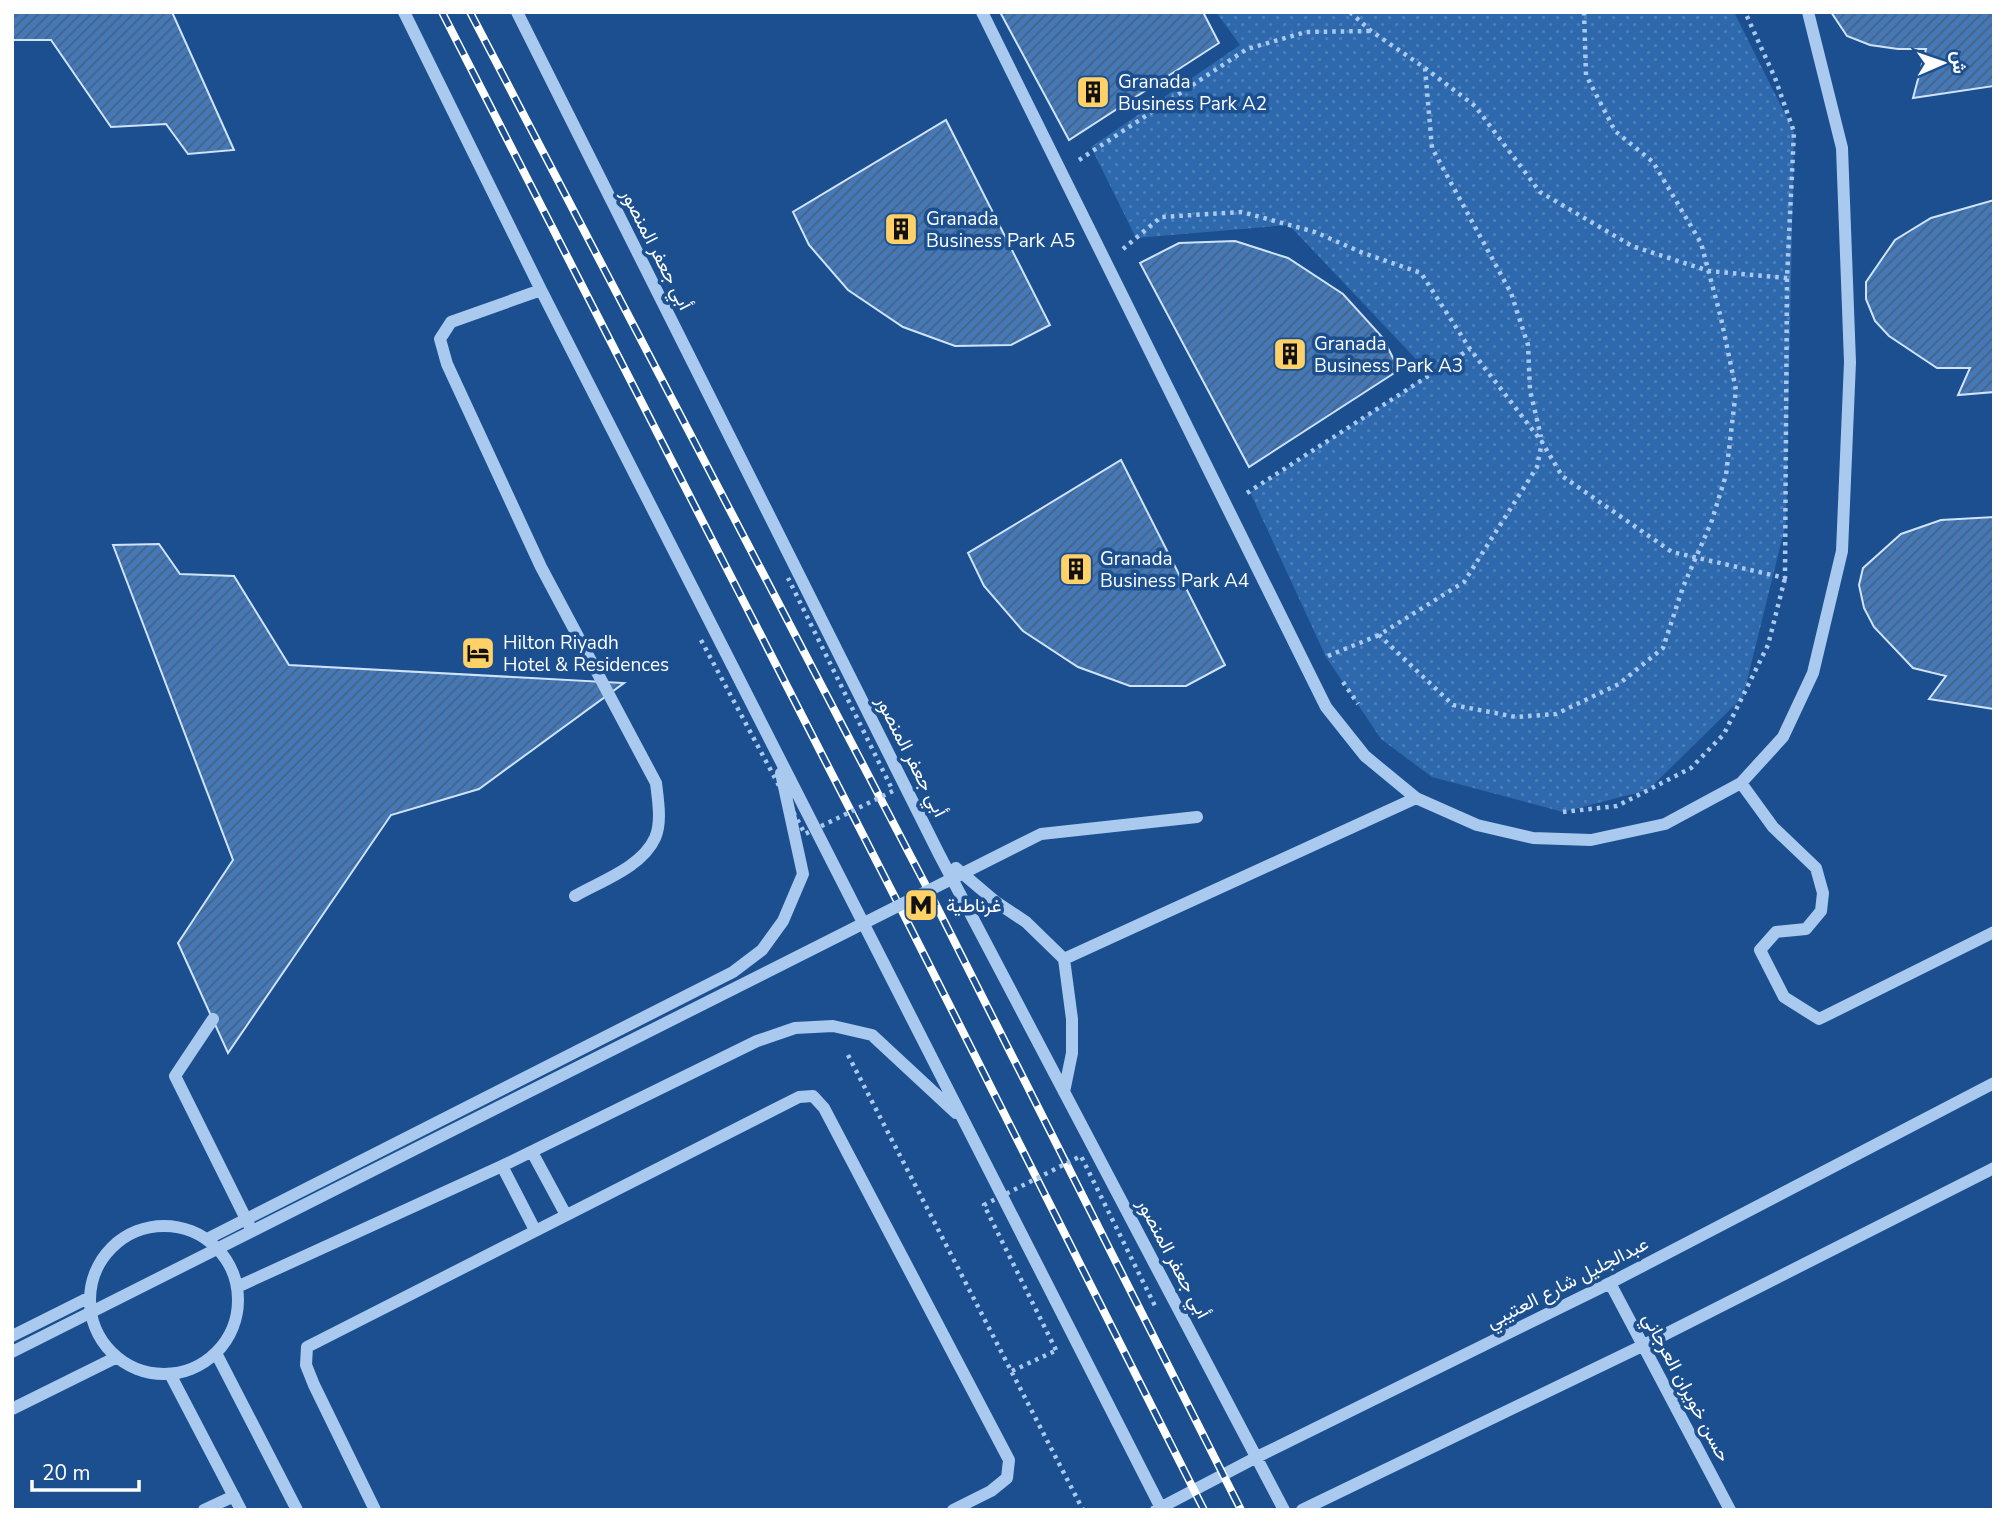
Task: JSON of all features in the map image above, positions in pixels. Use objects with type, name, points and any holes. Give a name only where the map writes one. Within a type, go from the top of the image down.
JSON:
[{"type":"street","points":[[404,12],[541,290],[1159,1509]]},
{"type":"street","name":"أبي جعفر المنصور","points":[[517,12],[939,854],[1284,1510]]},
{"type":"street","points":[[982,12],[1326,708],[1366,757],[1416,797],[1477,825],[1521,836],[1591,840],[1665,824],[1741,783],[1783,737],[1813,673],[1842,551],[1850,362],[1842,148],[1808,12]]},
{"type":"street","points":[[541,290],[451,322],[440,339],[447,364],[541,567],[656,783],[658,819],[655,838],[637,861],[575,896]]},
{"type":"street","points":[[208,1239],[733,972],[762,950],[783,921],[803,874],[777,755]]},
{"type":"street","points":[[1741,783],[1773,827],[1816,868],[1823,893],[1821,911],[1806,929],[1776,932],[1760,950],[1784,997],[1819,1019],[1994,932]]},
{"type":"street","points":[[1064,959],[1416,797]]},
{"type":"street","points":[[12,1352],[1041,834],[1197,817]]},
{"type":"street","points":[[939,854],[996,902],[1026,922],[1064,959],[1072,1019],[1072,1053],[1064,1092]]},
{"type":"street","points":[[213,1019],[175,1076],[252,1231]]},
{"type":"street","points":[[237,1287],[532,1152],[757,1041],[794,1028],[833,1026],[872,1035],[963,1120]]},
{"type":"street","name":"عبدالجليل شارع العتيبي","points":[[1159,1509],[1257,1457],[1610,1283],[1994,1083]]},
{"type":"street","points":[[375,1510],[314,1385],[306,1364],[307,1347],[799,1097],[813,1096],[824,1108],[1009,1460],[1007,1478],[991,1491],[953,1510]]},
{"type":"street","points":[[532,1152],[566,1214]]},
{"type":"street","points":[[502,1166],[535,1230]]},
{"type":"street","points":[[1302,1510],[1644,1345],[1994,1168]]},
{"type":"street","points":[[154,1226],[191,1230],[208,1239],[226,1261],[237,1287],[238,1311],[230,1334],[216,1353],[195,1367],[170,1374],[151,1373],[133,1367],[117,1357],[102,1340],[93,1319],[90,1297],[95,1273],[106,1253],[120,1240],[136,1231],[154,1226]]},
{"type":"street","name":"حسن خويران العرجاني","points":[[1610,1283],[1730,1510]]},
{"type":"street","points":[[12,1336],[90,1297]]},
{"type":"street","points":[[216,1353],[297,1510]]},
{"type":"street","points":[[12,1409],[117,1357]]},
{"type":"street","points":[[170,1374],[241,1510]]},
{"type":"street","points":[[205,1510],[234,1496]]},
{"type":"path","points":[[1350,12],[1371,32],[1475,106],[1540,192],[1632,246],[1709,271],[1787,278]]},
{"type":"path","points":[[1379,635],[1453,705],[1516,718],[1556,714],[1619,684],[1663,648],[1727,475],[1736,390],[1701,243],[1653,163],[1615,131],[1586,75],[1584,12]]},
{"type":"path","points":[[1563,812],[1617,806],[1691,768],[1724,734],[1768,645],[1785,578],[1787,278],[1794,132],[1775,78],[1745,12]]},
{"type":"path","points":[[1061,172],[1247,49],[1306,32],[1371,32]]},
{"type":"path","points":[[1333,667],[1326,657],[1379,635],[1464,582],[1537,467],[1542,442],[1530,390],[1528,345],[1511,293],[1432,148],[1425,68]]},
{"type":"path","points":[[1107,263],[1161,217],[1242,212],[1315,232],[1421,274],[1470,349],[1542,442],[1562,476],[1672,552],[1785,578]]},
{"type":"path","points":[[1227,507],[1470,349]]},
{"type":"path","points":[[701,640],[805,834],[892,791],[788,578]]},
{"type":"path","points":[[1340,677],[1361,708]]},
{"type":"path","points":[[833,1026],[1083,1510]]},
{"type":"path","points":[[1012,1371],[1056,1350],[984,1205],[1081,1156],[1155,1307]]},
{"type":"shaded area","points":[[1216,12],[1734,12],[1794,132],[1786,523],[1743,697],[1648,790],[1563,812],[1432,777],[1381,739],[1326,657],[1250,492],[1430,374],[1289,225],[1136,238],[1091,147],[1240,45]]},
{"type":"building","points":[[12,12],[172,12],[234,150],[188,154],[166,124],[111,127],[51,40],[12,40]]},
{"type":"building","name":"Granada Business Park A2","points":[[1000,12],[1203,12],[1219,43],[1069,140]]},
{"type":"building","points":[[1831,12],[1994,12],[1994,86],[1913,98],[1926,49],[1870,45],[1847,36]]},
{"type":"building","name":"Granada Business Park A5","points":[[946,120],[1050,325],[1011,345],[955,346],[903,327],[848,290],[809,245],[793,212]]},
{"type":"building","points":[[1994,200],[1994,392],[1958,395],[1970,368],[1937,368],[1889,336],[1875,321],[1866,299],[1866,282],[1895,240],[1931,218]]},
{"type":"building","name":"Granada Business Park A3","points":[[1235,241],[1288,258],[1343,294],[1383,338],[1399,370],[1249,467],[1140,263],[1179,243]]},
{"type":"building","name":"Granada Business Park A4","points":[[1121,460],[1225,665],[1186,686],[1130,686],[1078,667],[1023,631],[984,586],[968,553]]},
{"type":"building","points":[[1994,517],[1994,709],[1929,699],[1946,676],[1913,668],[1874,627],[1864,608],[1859,585],[1863,568],[1901,534],[1941,520]]},
{"type":"building","points":[[159,544],[180,574],[234,576],[289,665],[624,683],[479,789],[391,815],[228,1053],[178,943],[233,860],[113,545]]},
{"type":"railway","points":[[442,12],[902,911],[1204,1510]]},
{"type":"railway","points":[[470,12],[934,901],[1241,1510]]},
{"type":"place","name":"Granada Business Park A2","points":[[1093,92]]},
{"type":"place","name":"Granada Business Park A5","points":[[901,229]]},
{"type":"place","name":"Granada Business Park A3","points":[[1290,354]]},
{"type":"place","name":"Granada Business Park A4","points":[[1076,569]]},
{"type":"place","name":"Hilton Riyadh Hotel & Residences","points":[[478,653]]},
{"type":"place","name":"غرناطية","points":[[921,905]]}]
